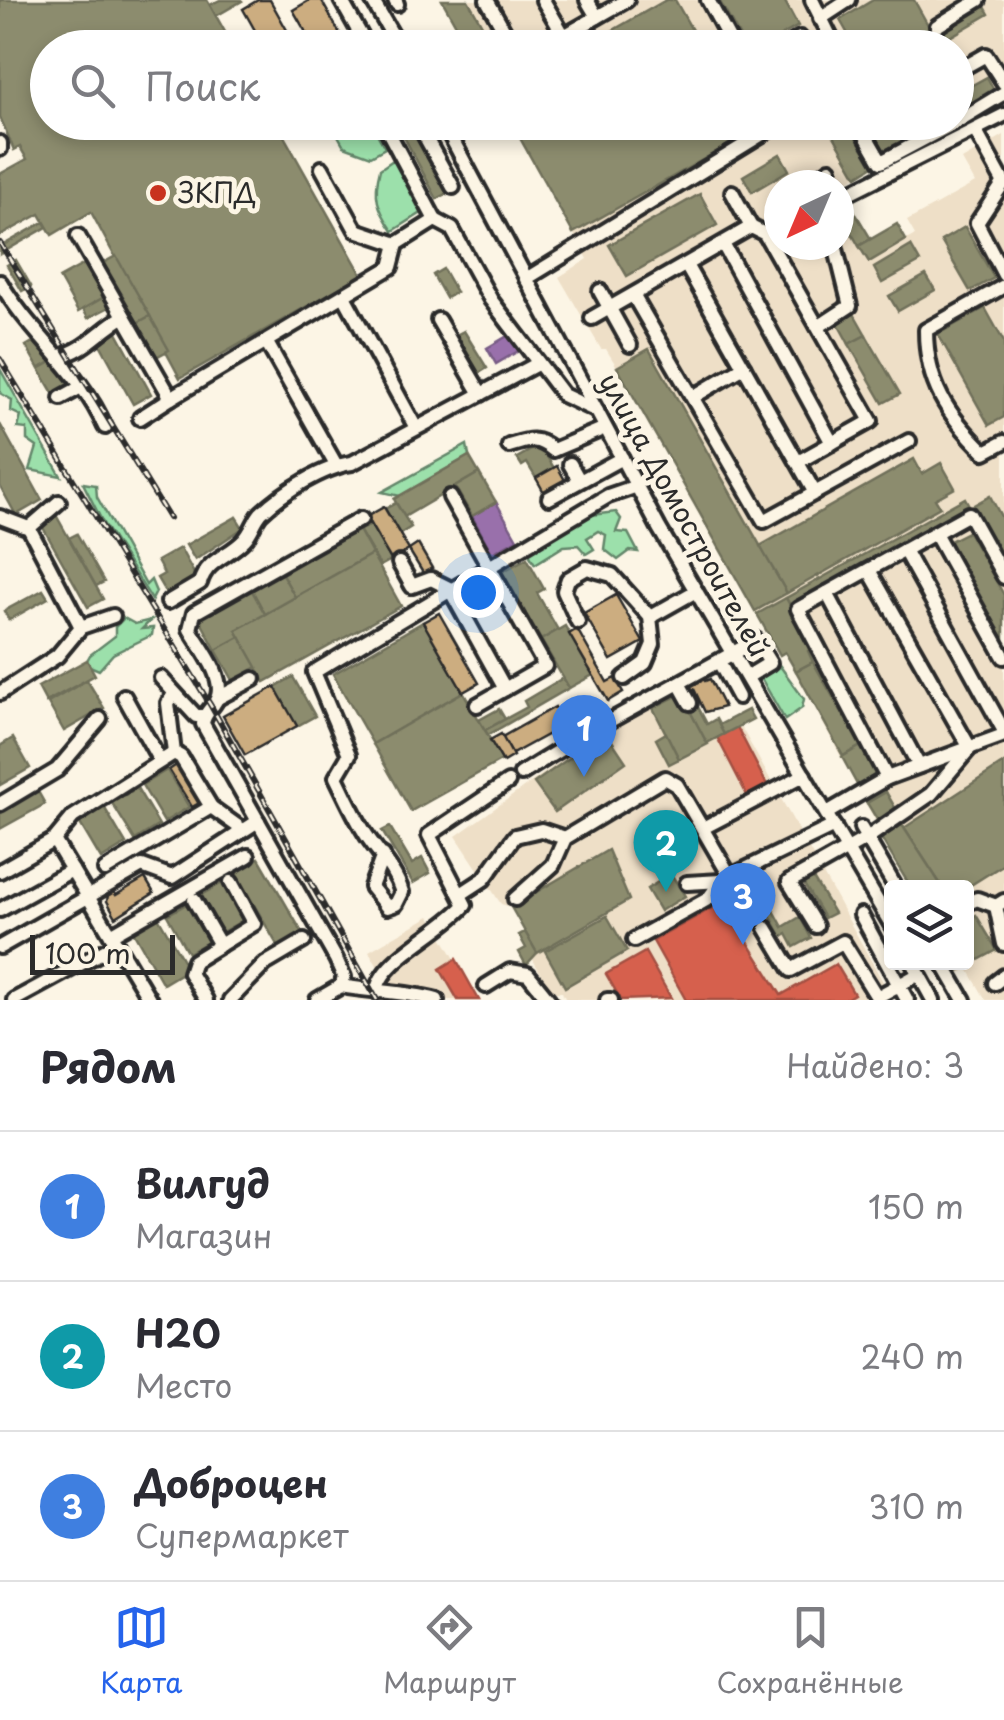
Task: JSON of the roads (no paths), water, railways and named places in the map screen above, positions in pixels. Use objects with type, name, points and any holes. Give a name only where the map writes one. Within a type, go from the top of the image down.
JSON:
[{"type":"street","points":[[341,0],[359,30]]},
{"type":"street","points":[[372,0],[389,30]]},
{"type":"street","points":[[487,0],[504,30]]},
{"type":"street","points":[[542,0],[560,30]]},
{"type":"street","points":[[588,0],[597,17]]},
{"type":"street","points":[[708,0],[724,30]]},
{"type":"street","points":[[812,0],[826,30]]},
{"type":"street","points":[[820,19],[849,0]]},
{"type":"street","points":[[938,26],[978,0]]},
{"type":"street","points":[[574,30],[622,1]]},
{"type":"street","points":[[974,62],[986,55],[1004,83]]},
{"type":"street","points":[[974,111],[1004,93]]},
{"type":"street","points":[[1004,116],[976,132],[1004,183],[977,223],[1004,275]]},
{"type":"street","points":[[393,140],[435,220],[452,229],[491,300],[511,321],[536,364],[562,395],[597,411]]},
{"type":"street","points":[[427,140],[452,187]]},
{"type":"street","name":"улица Домостроителей","points":[[452,140],[637,486],[884,912]]},
{"type":"street","points":[[526,279],[752,140]]},
{"type":"street","points":[[868,140],[881,162],[908,140]]},
{"type":"street","points":[[854,191],[959,140]]},
{"type":"street","points":[[322,168],[356,230],[398,244]]},
{"type":"street","points":[[732,192],[751,227],[764,234]]},
{"type":"street","points":[[140,418],[392,267],[398,244],[435,220]]},
{"type":"street","points":[[592,318],[751,227]]},
{"type":"street","points":[[78,236],[171,398]]},
{"type":"street","points":[[723,244],[832,443]]},
{"type":"street","points":[[780,260],[871,420],[798,462]]},
{"type":"street","points":[[818,327],[850,306],[839,260]]},
{"type":"street","points":[[686,265],[815,493]]},
{"type":"street","points":[[0,282],[36,334],[60,356],[105,427]]},
{"type":"street","points":[[1004,286],[926,330],[926,366],[965,434],[985,452],[1004,442]]},
{"type":"street","points":[[600,291],[630,345]]},
{"type":"street","points":[[633,295],[764,521],[909,441]]},
{"type":"street","points":[[344,296],[416,428]]},
{"type":"street","points":[[60,356],[85,346],[100,328],[123,316]]},
{"type":"street","points":[[438,320],[481,394]]},
{"type":"street","points":[[267,343],[336,465]]},
{"type":"street","points":[[168,602],[200,583],[204,569],[246,539],[258,516],[336,465],[352,463],[536,364]]},
{"type":"street","points":[[692,397],[744,367]]},
{"type":"street","points":[[60,398],[81,387]]},
{"type":"street","points":[[509,446],[532,439],[542,440],[552,450],[606,428]]},
{"type":"street","points":[[549,498],[622,458]]},
{"type":"street","points":[[570,464],[579,480]]},
{"type":"street","points":[[383,855],[367,836],[336,778],[350,755],[314,672],[488,565],[608,496],[637,486]]},
{"type":"street","points":[[450,497],[545,666],[477,705]]},
{"type":"street","points":[[28,528],[59,502]]},
{"type":"street","points":[[887,778],[798,609],[969,514],[1004,577]]},
{"type":"street","points":[[0,517],[28,528],[81,627]]},
{"type":"street","points":[[218,698],[218,679],[190,630],[194,613],[362,519]]},
{"type":"street","points":[[936,532],[1004,657]]},
{"type":"street","points":[[827,813],[887,778],[1004,733],[904,550]]},
{"type":"street","points":[[400,563],[412,586],[431,579],[449,588],[505,689]]},
{"type":"street","points":[[578,622],[564,591],[568,579],[588,568],[612,575],[650,616],[653,644],[645,663],[624,678]]},
{"type":"street","points":[[869,570],[970,748]]},
{"type":"street","points":[[650,616],[696,591]]},
{"type":"street","points":[[828,593],[918,766]]},
{"type":"street","points":[[0,693],[57,656],[81,627],[114,616]]},
{"type":"street","points":[[521,774],[586,732],[680,685],[756,640],[770,663],[746,676]]},
{"type":"street","points":[[719,662],[738,697]]},
{"type":"street","points":[[161,678],[196,716],[204,716]]},
{"type":"street","points":[[254,679],[218,698],[204,716],[204,724],[336,959],[344,977],[341,986]]},
{"type":"street","points":[[680,685],[690,703]]},
{"type":"street","points":[[174,694],[168,704],[174,752],[181,757],[211,807],[244,830]]},
{"type":"street","points":[[124,696],[160,761]]},
{"type":"street","points":[[0,804],[58,770],[100,718]]},
{"type":"street","points":[[816,926],[790,882],[848,850],[864,833],[931,794],[970,748]]},
{"type":"street","points":[[0,870],[54,840],[73,816],[174,752]]},
{"type":"street","points":[[703,828],[804,775]]},
{"type":"street","points":[[515,899],[553,865],[564,838],[664,778],[677,785],[726,878]]},
{"type":"street","points":[[377,992],[382,973],[392,962],[448,926],[465,906],[429,835],[508,782]]},
{"type":"street","points":[[105,870],[211,807]]},
{"type":"street","points":[[0,948],[142,866],[172,877],[258,822]]},
{"type":"street","points":[[688,883],[726,878],[834,826]]},
{"type":"street","points":[[460,894],[484,879],[515,836],[541,830],[564,838]]},
{"type":"street","points":[[864,833],[891,880]]},
{"type":"street","points":[[54,840],[150,1000]]},
{"type":"street","points":[[14,1000],[248,856]]},
{"type":"street","points":[[0,910],[72,870]]},
{"type":"street","points":[[634,940],[708,898],[726,878]]},
{"type":"street","points":[[206,1000],[190,972],[194,961],[254,924],[230,882]]},
{"type":"street","points":[[194,900],[220,945]]},
{"type":"street","points":[[974,900],[1000,903],[1004,944]]},
{"type":"street","points":[[861,915],[907,1000]]},
{"type":"street","points":[[766,928],[791,970],[843,942],[878,997],[900,984],[913,970]]},
{"type":"street","points":[[230,1000],[266,964],[304,941]]},
{"type":"street","points":[[916,970],[933,1000]]},
{"type":"street","points":[[947,970],[964,1000]]},
{"type":"street","points":[[486,986],[510,972],[528,974],[549,1000]]},
{"type":"street","points":[[317,1000],[341,986],[377,992],[404,990],[436,1000]]},
{"type":"railway","points":[[0,243],[169,518]]},
{"type":"railway","points":[[0,359],[211,706],[377,1000]]},
{"type":"place","name":"ЗКПД","points":[[158,193]]},
{"type":"place","name":"Вилгуд","points":[[584,777]]},
{"type":"place","name":"H2O","points":[[666,892]]},
{"type":"place","name":"Доброцен","points":[[743,945]]}]
